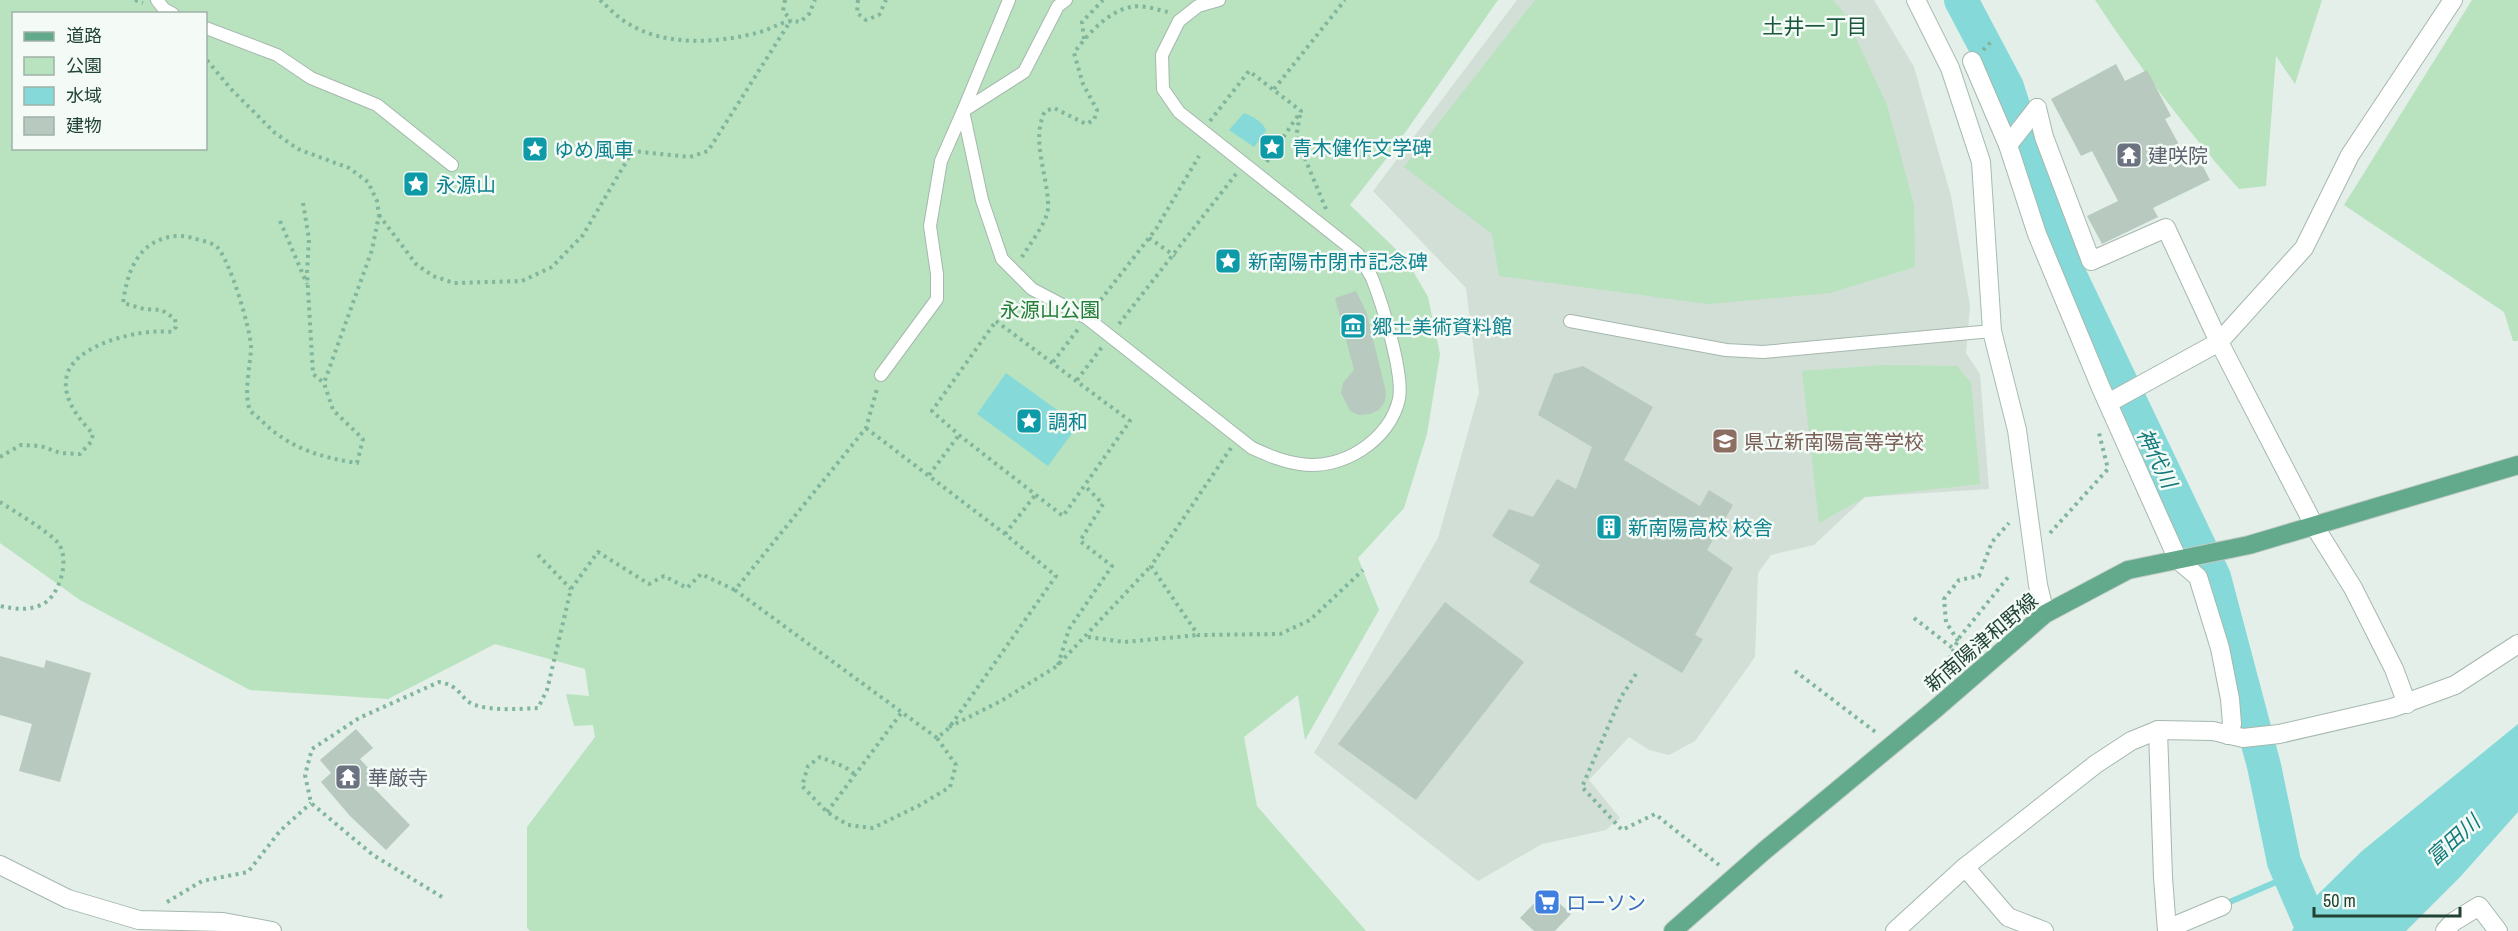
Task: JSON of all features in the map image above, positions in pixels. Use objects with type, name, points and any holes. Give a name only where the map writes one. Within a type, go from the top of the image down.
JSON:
[{"type":"main road","name":"新南陽津和野線","points":[[1673,931],[1764,851],[1933,711],[2045,614],[2128,570],[2218,551],[2315,526],[2518,465]]},
{"type":"street","points":[[1916,0],[1950,68],[1982,162],[1992,331],[2017,430],[2038,585],[2045,614]]},
{"type":"street","points":[[2110,402],[2143,386],[2219,342],[2304,248],[2350,155],[2453,0]]},
{"type":"street","points":[[1972,61],[2008,145],[2037,234],[2102,388],[2185,558],[2198,577],[2220,648],[2235,736]]},
{"type":"street","points":[[2008,145],[2037,108],[2044,137],[2091,261],[2166,228],[2219,342],[2315,526],[2353,588],[2394,669],[2408,704]]},
{"type":"street","points":[[1895,931],[1965,867],[2096,764],[2131,741],[2158,730],[2213,731],[2235,736],[2279,734],[2408,704],[2455,685],[2518,644]]},
{"type":"street","points":[[2158,730],[2167,930],[2222,906]]},
{"type":"street","points":[[0,865],[68,899],[136,926],[224,922],[272,931]]},
{"type":"street","points":[[1965,867],[2008,917],[2044,931]]},
{"type":"street","points":[[2445,931],[2453,922],[2479,906],[2498,931]]},
{"type":"lane","points":[[157,0],[169,12]]},
{"type":"lane","points":[[881,375],[937,299],[937,274],[930,226],[940,161],[1009,0]]},
{"type":"lane","points":[[963,111],[1024,72],[1058,6],[1066,0]]},
{"type":"lane","points":[[963,111],[982,200],[1002,259],[1032,290],[1087,318],[1252,448],[1275,459],[1302,465],[1335,462],[1365,448],[1384,431],[1399,399],[1398,365],[1372,278],[1358,254],[1179,112],[1163,89],[1162,55],[1179,21],[1198,6],[1219,0]]},
{"type":"lane","points":[[207,28],[277,55],[311,78],[377,105],[452,165]]},
{"type":"lane","points":[[1570,321],[1726,350],[1763,352],[1992,331]]},
{"type":"path","points":[[600,0],[628,24],[655,36],[691,42],[760,32],[791,20],[800,22],[809,14],[815,0]]},
{"type":"path","points":[[785,0],[783,11],[791,20]]},
{"type":"path","points":[[858,0],[857,13],[866,20],[879,15],[886,0]]},
{"type":"path","points":[[1084,39],[1082,22],[1103,0]]},
{"type":"path","points":[[1274,89],[1345,0]]},
{"type":"path","points":[[1013,271],[1048,210],[1040,162],[1041,120],[1045,111],[1054,108],[1086,124],[1094,120],[1097,110],[1083,84],[1074,53],[1084,39],[1109,17],[1132,6],[1187,15]]},
{"type":"path","points":[[623,150],[690,157],[708,151],[791,20]]},
{"type":"path","points":[[207,60],[231,89],[275,134],[298,149],[349,168],[368,182],[376,201],[379,215],[372,250],[324,383]]},
{"type":"path","points":[[1203,131],[1249,71],[1301,111]]},
{"type":"path","points":[[1259,174],[1301,111]]},
{"type":"path","points":[[1301,111],[1296,137],[1329,214],[1331,233]]},
{"type":"path","points":[[379,215],[416,264],[433,276],[453,283],[522,281],[552,267],[583,235],[632,152]]},
{"type":"path","points":[[1053,362],[1149,238],[1199,156]]},
{"type":"path","points":[[1077,380],[1245,163]]},
{"type":"path","points":[[0,457],[21,446],[41,446],[60,453],[80,454],[91,442],[93,434],[83,423],[67,396],[65,379],[77,359],[122,335],[156,330],[172,332],[176,327],[175,320],[162,310],[144,309],[123,303],[125,287],[138,256],[148,246],[164,238],[186,236],[216,246],[228,263],[251,345],[247,375],[250,410],[274,434],[310,452],[319,456],[357,463],[363,439],[333,410],[324,383],[313,374],[308,287],[309,239],[303,203]]},
{"type":"path","points":[[280,221],[308,287]]},
{"type":"path","points":[[1149,238],[1175,256]]},
{"type":"path","points":[[996,321],[1053,362],[1130,421],[1063,516],[959,435],[932,411],[996,321]]},
{"type":"path","points":[[735,591],[866,428],[881,375]]},
{"type":"path","points":[[2050,533],[2108,469],[2097,423]]},
{"type":"path","points":[[866,428],[1056,576],[949,728]]},
{"type":"path","points":[[929,475],[959,435]]},
{"type":"path","points":[[937,738],[949,728],[1057,666],[1087,637],[1151,567],[1238,437]]},
{"type":"path","points":[[1057,666],[1069,629],[1112,566],[1080,541],[1103,504],[1084,485]]},
{"type":"path","points":[[1005,534],[1036,494]]},
{"type":"path","points":[[0,502],[58,543],[63,557],[62,572],[56,590],[44,604],[23,610],[0,606]]},
{"type":"path","points":[[1958,641],[1946,622],[1944,599],[1959,580],[1979,576],[1992,542],[2009,523]]},
{"type":"path","points":[[442,897],[373,855],[310,803],[305,775],[312,749],[359,718],[439,682],[452,684],[473,705],[506,709],[538,708],[547,690],[571,589],[598,552],[649,584],[664,576],[687,588],[701,574],[735,591],[937,738],[956,765],[950,787],[873,828],[848,825],[827,812],[802,786],[808,766],[820,758],[845,767],[854,774]]},
{"type":"path","points":[[538,555],[571,589]]},
{"type":"path","points":[[1151,567],[1198,634]]},
{"type":"path","points":[[1087,637],[1124,642],[1198,634],[1280,634],[1310,620],[1363,570]]},
{"type":"path","points":[[1938,684],[1958,641],[2009,576]]},
{"type":"path","points":[[1914,618],[1954,649]]},
{"type":"path","points":[[1795,671],[1878,734]]},
{"type":"path","points":[[1636,674],[1621,697],[1582,787],[1622,830],[1655,814],[1719,865]]},
{"type":"path","points":[[827,812],[902,712]]},
{"type":"path","points":[[136,926],[188,888],[202,881],[248,872],[280,831],[310,803]]},
{"type":"shaded area","name":"県立新南陽高等学校","points":[[1517,0],[1874,0],[1914,67],[1951,196],[1970,306],[1966,353],[1980,374],[1989,489],[1865,497],[1814,545],[1771,555],[1758,573],[1755,657],[1695,741],[1669,755],[1649,750],[1629,737],[1589,780],[1620,818],[1606,830],[1542,844],[1478,881],[1314,753],[1438,538],[1479,393],[1466,288],[1373,191]]},
{"type":"green space","name":"永源山公園","points":[[0,0],[1498,0],[1390,154],[1350,205],[1406,259],[1428,297],[1440,354],[1427,434],[1404,508],[1358,558],[1379,610],[1305,740],[1298,695],[1244,737],[1257,806],[1366,931],[530,931],[527,928],[527,827],[595,737],[593,725],[574,726],[566,694],[589,696],[585,669],[495,644],[388,699],[250,690],[80,600],[0,543]]},
{"type":"green space","points":[[1535,0],[1833,0],[1844,13],[1887,105],[1914,205],[1915,267],[1830,293],[1708,304],[1499,276],[1492,234],[1404,167]]},
{"type":"green space","points":[[2095,0],[2322,0],[2295,84],[2276,56],[2266,186],[2239,189],[2164,97]]},
{"type":"green space","points":[[2472,0],[2518,0],[2518,341],[2513,341],[2504,312],[2344,205]]},
{"type":"green space","points":[[1883,365],[1957,366],[1971,383],[1980,484],[1865,497],[1819,523],[1802,371]]},
{"type":"water","points":[[1244,113],[1260,122],[1266,131],[1254,147],[1229,130]]},
{"type":"water","points":[[1006,373],[1078,425],[1048,466],[977,414]]},
{"type":"water","name":"富田川","points":[[2518,724],[2518,812],[2461,876],[2406,931],[2292,931],[2304,908],[2362,851]]},
{"type":"building","name":"建咲院","points":[[2116,64],[2125,81],[2147,70],[2171,116],[2165,119],[2182,150],[2192,145],[2210,180],[2153,208],[2158,217],[2102,244],[2087,216],[2118,201],[2092,151],[2081,156],[2051,99]]},
{"type":"building","points":[[1356,291],[1366,311],[1386,392],[1385,401],[1379,410],[1359,415],[1350,411],[1341,393],[1343,383],[1354,370],[1335,298]]},
{"type":"building","name":"新南陽高校 校舎","points":[[1583,366],[1653,407],[1624,460],[1700,506],[1709,490],[1733,505],[1707,550],[1733,568],[1695,635],[1703,639],[1682,673],[1529,582],[1540,565],[1492,536],[1509,509],[1533,517],[1557,479],[1576,489],[1592,447],[1538,415],[1554,374]]},
{"type":"building","points":[[1445,602],[1524,662],[1416,800],[1338,744]]},
{"type":"building","points":[[0,656],[44,668],[46,660],[91,673],[60,782],[19,771],[32,724],[0,715]]},
{"type":"building","name":"華厳寺","points":[[356,729],[373,748],[360,759],[371,771],[367,781],[410,825],[386,850],[350,816],[321,782],[331,773],[320,760]]},
{"type":"building","name":"ローソン","points":[[1546,891],[1571,914],[1555,931],[1534,931],[1520,918]]},
{"type":"waterway","name":"神代川","points":[[1961,0],[2007,87],[2063,261],[2214,577],[2264,766],[2284,862],[2312,931]]},
{"type":"waterway","points":[[2225,904],[2290,876]]},
{"type":"place","name":"青木健作文学碑","points":[[1272,147]]},
{"type":"place","name":"ゆめ風車","points":[[535,149]]},
{"type":"place","name":"建咲院","points":[[2129,155]]},
{"type":"place","name":"永源山","points":[[416,184]]},
{"type":"place","name":"新南陽市閉市記念碑","points":[[1228,261]]},
{"type":"place","name":"郷土美術資料館","points":[[1353,326]]},
{"type":"place","name":"調和","points":[[1029,421]]},
{"type":"place","name":"県立新南陽高等学校","points":[[1725,441]]},
{"type":"place","name":"新南陽高校 校舎","points":[[1609,527]]},
{"type":"place","name":"華厳寺","points":[[348,777]]},
{"type":"place","name":"ローソン","points":[[1547,902]]},
{"type":"district","name":"土井一丁目","points":[[1815,26]]}]
